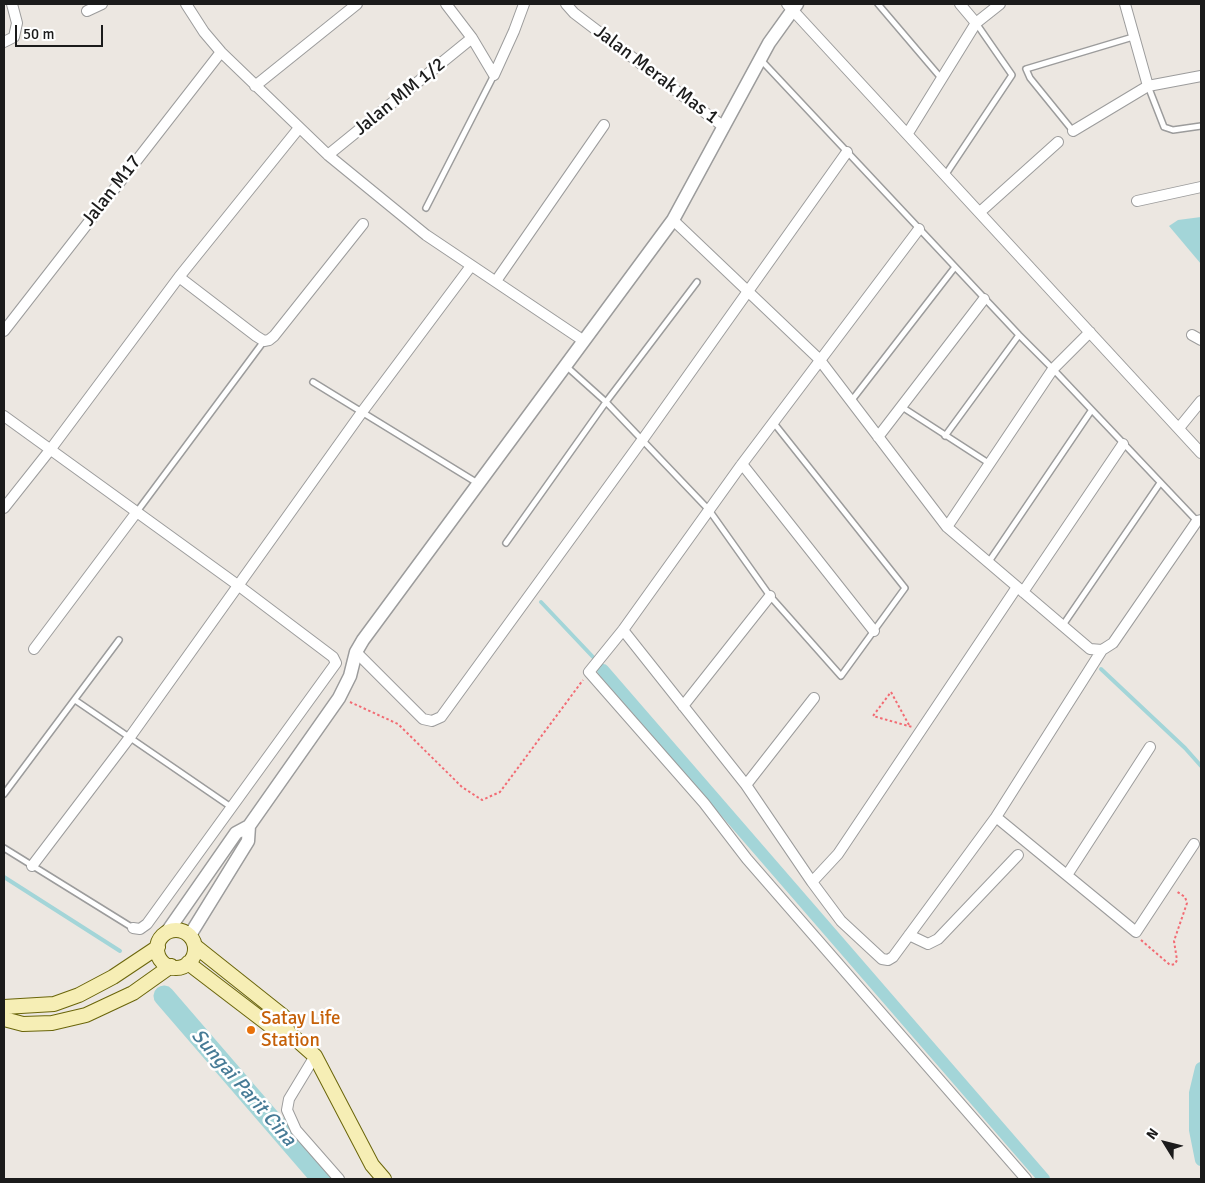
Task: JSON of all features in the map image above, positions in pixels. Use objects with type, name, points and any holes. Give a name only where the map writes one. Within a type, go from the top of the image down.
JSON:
[{"type":"main road","points":[[193,941],[192,958],[183,966],[171,966],[161,959],[158,947],[159,941],[168,932],[179,930],[193,941],[283,1016],[288,1032]]},
{"type":"main road","points":[[4,1006],[54,1004],[79,995],[113,977],[158,947]]},
{"type":"main road","points":[[188,963],[273,1028],[288,1032],[315,1056],[372,1165],[384,1179]]},
{"type":"main road","points":[[4,1020],[24,1024],[52,1023],[86,1016],[133,993],[171,966]]},
{"type":"street","points":[[4,42],[14,37],[17,23],[12,4]]},
{"type":"street","points":[[87,11],[102,4]]},
{"type":"street","points":[[254,86],[357,4]]},
{"type":"street","points":[[446,4],[472,38],[494,75]]},
{"type":"street","points":[[494,75],[524,4]]},
{"type":"street","name":"Jalan Merak Mas 1","points":[[566,4],[574,13],[724,127]]},
{"type":"street","points":[[960,4],[976,23]]},
{"type":"street","points":[[908,133],[976,23],[1000,4]]},
{"type":"street","points":[[1125,4],[1148,86]]},
{"type":"street","points":[[190,5],[221,52],[254,86],[328,155],[399,214],[471,266],[496,281],[584,342]]},
{"type":"street","points":[[168,932],[236,833],[249,826],[339,698],[350,676],[356,652],[363,640],[673,220],[760,60],[792,6],[1201,452]]},
{"type":"street","name":"Jalan MM 1/2","points":[[328,155],[472,38]]},
{"type":"street","name":"Jalan M17","points":[[4,331],[221,52]]},
{"type":"street","points":[[1073,131],[1148,86],[1201,76]]},
{"type":"street","points":[[496,281],[604,124]]},
{"type":"street","points":[[4,508],[50,450],[179,277],[299,128]]},
{"type":"street","points":[[980,212],[1058,142]]},
{"type":"street","points":[[356,652],[423,719],[432,721],[441,717],[643,439],[847,152]]},
{"type":"street","points":[[1137,201],[1201,187]]},
{"type":"street","points":[[673,220],[819,360],[852,400],[947,527],[1090,648],[1102,650]]},
{"type":"street","points":[[179,277],[264,341],[274,336],[363,224]]},
{"type":"street","points":[[918,229],[742,464],[623,630],[589,672],[704,803],[747,858],[1026,1179]]},
{"type":"street","points":[[32,866],[130,737],[362,412],[471,266]]},
{"type":"street","points":[[878,437],[984,299]]},
{"type":"street","points":[[947,527],[1053,369],[1090,332]]},
{"type":"street","points":[[1179,428],[1201,401]]},
{"type":"street","points":[[4,416],[239,586],[333,657],[336,663],[147,924],[140,929],[133,928]]},
{"type":"street","points":[[812,882],[838,854],[1123,444]]},
{"type":"street","points":[[742,464],[874,631]]},
{"type":"street","points":[[34,649],[136,513]]},
{"type":"street","points":[[623,630],[746,785],[812,882],[841,920],[882,959],[888,960],[893,957],[996,816],[1102,650],[1113,643],[1199,520]]},
{"type":"street","points":[[683,706],[770,596]]},
{"type":"street","points":[[746,785],[814,698]]},
{"type":"street","points":[[1067,875],[1150,747]]},
{"type":"street","points":[[996,816],[1136,932],[1194,844]]},
{"type":"street","points":[[193,941],[248,840],[249,826]]},
{"type":"street","points":[[909,935],[928,944],[938,939],[1018,855]]},
{"type":"street","points":[[315,1056],[289,1099],[287,1110],[296,1130],[339,1179]]},
{"type":"lane","points":[[878,4],[942,78]]},
{"type":"lane","points":[[946,174],[1012,75],[976,23]]},
{"type":"lane","points":[[1073,131],[1030,78],[1026,69],[1133,37]]},
{"type":"lane","points":[[760,60],[984,299],[1053,369],[1091,412],[1199,520]]},
{"type":"lane","points":[[426,208],[494,75]]},
{"type":"lane","points":[[1148,86],[1164,127],[1173,130],[1201,126]]},
{"type":"lane","points":[[852,400],[955,267]]},
{"type":"lane","points":[[506,543],[606,402],[697,282]]},
{"type":"lane","points":[[945,436],[1019,335]]},
{"type":"lane","points":[[136,513],[264,341]]},
{"type":"lane","points":[[566,366],[643,439],[709,510],[770,596],[840,676],[905,588],[773,422]]},
{"type":"lane","points":[[313,382],[479,484]]},
{"type":"lane","points":[[902,407],[990,465]]},
{"type":"lane","points":[[988,563],[1091,412]]},
{"type":"lane","points":[[1062,625],[1160,483]]},
{"type":"lane","points":[[4,794],[119,640]]},
{"type":"lane","points":[[75,700],[232,808]]},
{"type":"lane","points":[[4,848],[133,928]]},
{"type":"path","points":[[339,698],[398,724],[462,787],[482,800],[500,792],[589,672]]},
{"type":"path","points":[[891,692],[905,717],[909,725],[873,716],[891,692]]},
{"type":"path","points":[[1136,932],[1142,943],[1170,965],[1175,964],[1177,960],[1174,942],[1187,903],[1185,897],[1166,886]]},
{"type":"water","points":[[1201,217],[1201,264],[1169,226],[1178,220]]},
{"type":"waterway","points":[[541,602],[593,657]]},
{"type":"waterway","points":[[1101,669],[1185,748],[1201,766]]},
{"type":"waterway","points":[[603,670],[1044,1179]]},
{"type":"waterway","points":[[4,877],[120,951]]},
{"type":"waterway","name":"Sungai Parit Cina","points":[[164,996],[322,1179]]},
{"type":"waterway","points":[[1201,1068],[1195,1093],[1195,1130],[1201,1160]]},
{"type":"place","name":"Satay Life Station","points":[[251,1030]]}]
